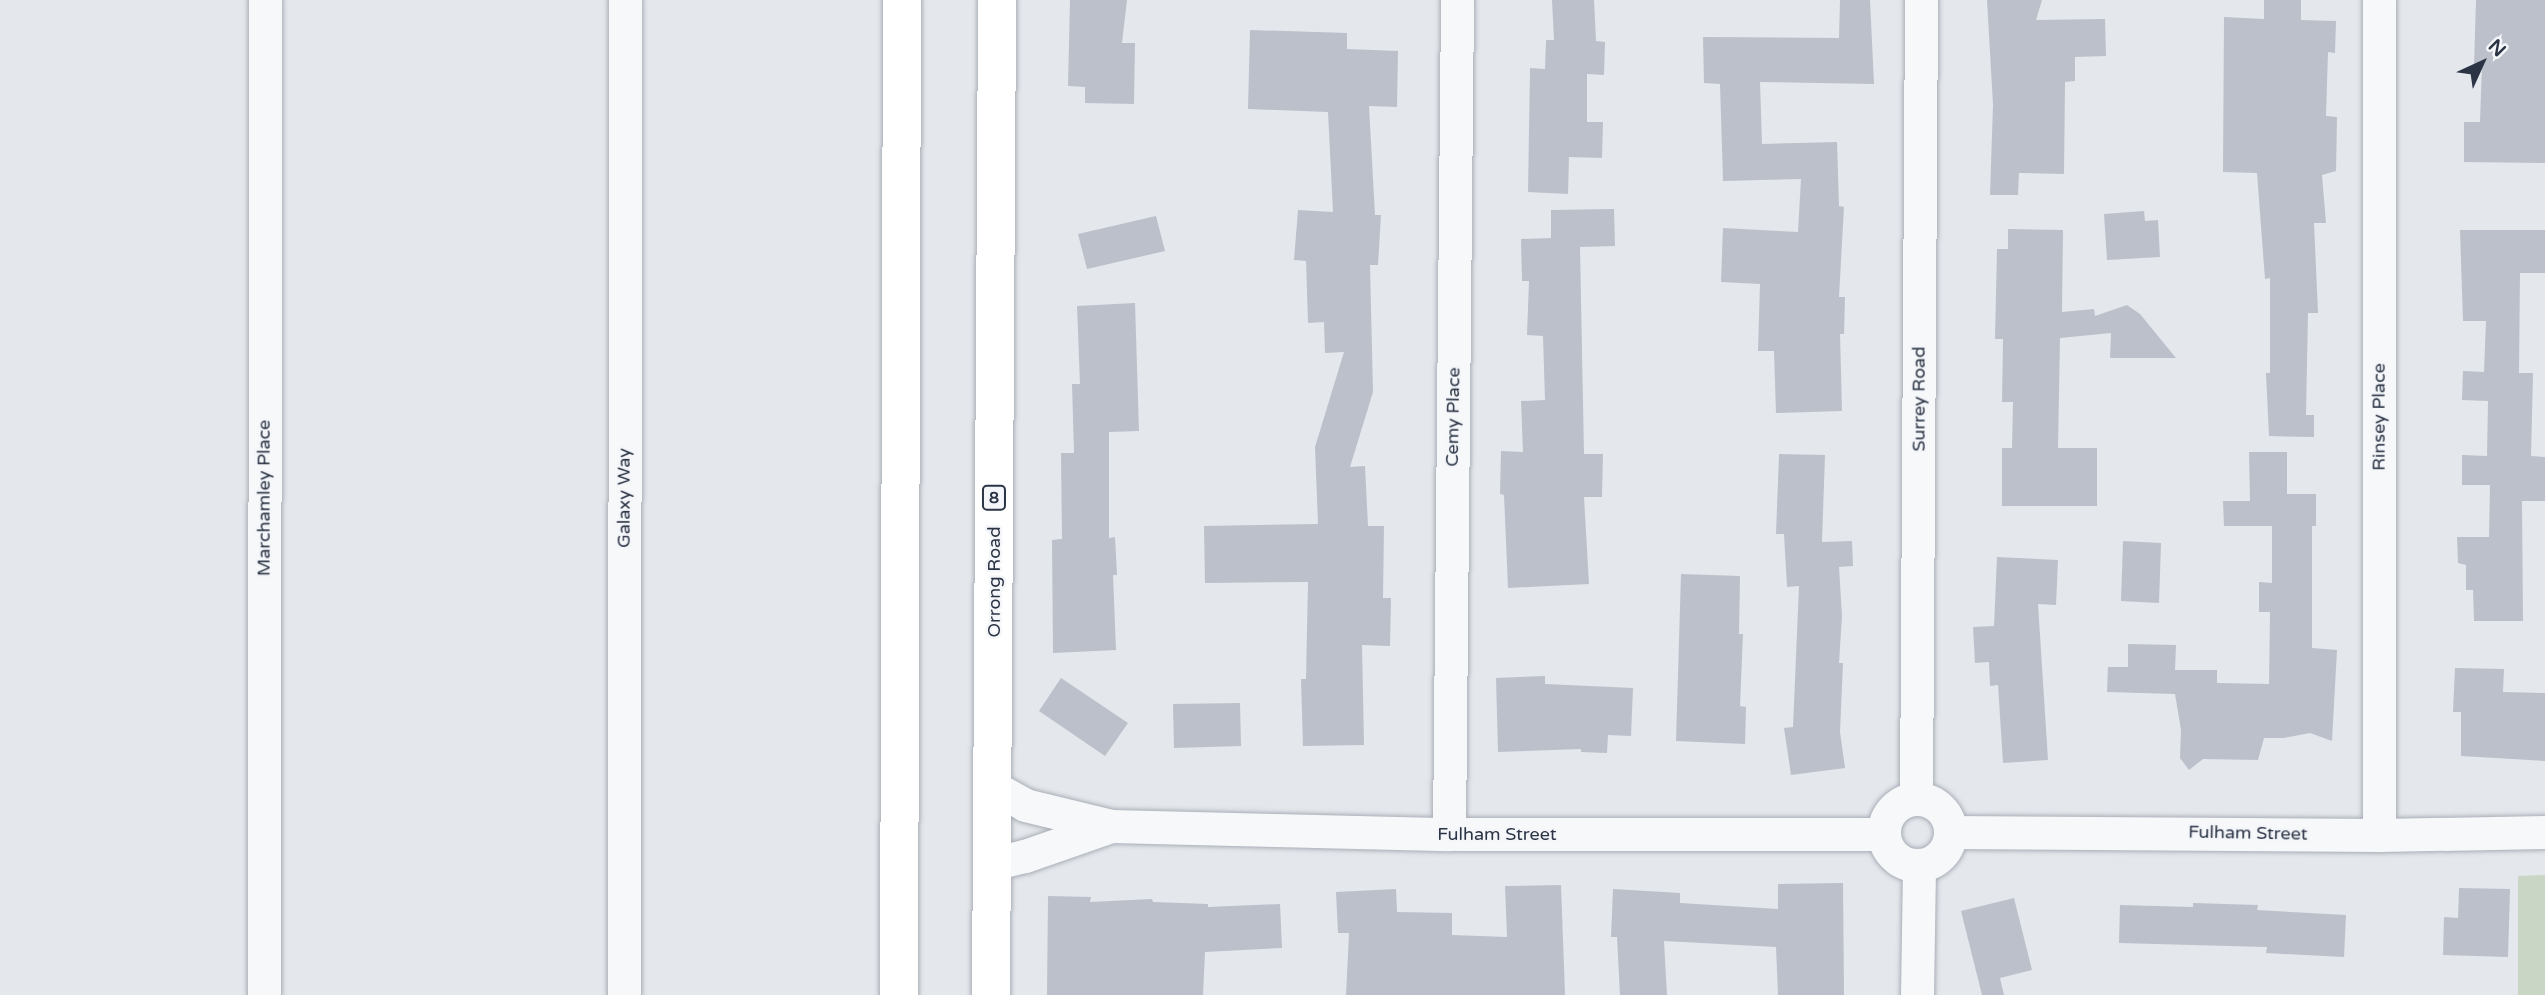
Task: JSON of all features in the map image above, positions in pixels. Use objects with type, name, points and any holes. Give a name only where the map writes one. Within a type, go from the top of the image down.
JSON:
[{"type":"highway","points":[[899,995],[902,0]]},
{"type":"highway","name":"Orrong Road","points":[[991,995],[997,0]]},
{"type":"street","name":"Marchamley Place","points":[[264,995],[265,0]]},
{"type":"street","name":"Galaxy Way","points":[[624,995],[625,0]]},
{"type":"street","name":"Cemy Place","points":[[1449,834],[1457,0]]},
{"type":"street","name":"Surrey Road","points":[[1916,799],[1921,0]]},
{"type":"street","name":"Rinsey Place","points":[[2379,0],[2379,835]]},
{"type":"street","name":"Fulham Street","points":[[993,787],[1025,805],[1111,825],[1449,834],[1883,834]]},
{"type":"street","points":[[1916,799],[1933,803],[1940,808],[1950,832],[1942,855],[1919,866],[1909,865],[1891,854],[1883,834],[1888,814],[1905,800],[1916,799]]},
{"type":"street","name":"Fulham Street","points":[[992,864],[1025,856],[1111,825]]},
{"type":"street","name":"Fulham Street","points":[[1950,832],[2379,835],[2545,832]]},
{"type":"street","points":[[1917,995],[1919,866]]},
{"type":"green space","points":[[2545,875],[2545,995],[2518,995],[2518,876]]},
{"type":"building","points":[[1070,0],[1127,0],[1122,43],[1135,43],[1134,104],[1085,103],[1085,87],[1068,86]]},
{"type":"building","points":[[1552,0],[1594,0],[1596,41],[1605,42],[1604,75],[1587,74],[1587,122],[1603,122],[1602,158],[1569,157],[1568,194],[1528,192],[1530,68],[1545,69],[1546,40],[1554,40]]},
{"type":"building","points":[[1840,0],[1870,0],[1874,84],[1760,82],[1762,144],[1837,142],[1839,206],[1844,207],[1839,297],[1845,297],[1844,334],[1840,334],[1842,411],[1776,413],[1774,351],[1758,351],[1760,284],[1721,282],[1723,228],[1798,232],[1801,179],[1723,181],[1720,84],[1704,83],[1703,37],[1839,38]]},
{"type":"building","points":[[1987,0],[2042,0],[2036,20],[2105,19],[2106,56],[2075,57],[2075,81],[2065,82],[2064,174],[2019,173],[2018,195],[1990,195],[1993,105]]},
{"type":"building","points":[[2264,0],[2301,0],[2301,20],[2336,21],[2335,53],[2328,52],[2326,116],[2337,117],[2336,171],[2322,175],[2326,223],[2314,223],[2318,313],[2308,313],[2306,415],[2314,415],[2314,437],[2269,436],[2266,373],[2270,373],[2270,278],[2265,279],[2257,173],[2223,172],[2224,17],[2264,19]]},
{"type":"building","points":[[2476,0],[2545,0],[2545,163],[2464,162],[2464,122],[2480,122],[2482,66],[2474,66]]},
{"type":"building","points":[[1250,30],[1347,33],[1347,49],[1398,51],[1397,107],[1369,106],[1375,215],[1381,215],[1378,265],[1370,265],[1373,392],[1350,467],[1365,466],[1368,526],[1384,526],[1383,598],[1391,598],[1390,646],[1362,645],[1364,745],[1303,746],[1301,679],[1306,679],[1308,582],[1205,583],[1204,526],[1318,524],[1315,447],[1344,352],[1325,353],[1324,322],[1308,323],[1306,261],[1294,260],[1298,210],[1333,212],[1328,112],[1248,109]]},
{"type":"building","points":[[1614,209],[1615,246],[1580,247],[1584,454],[1603,454],[1602,497],[1584,497],[1589,584],[1508,588],[1504,495],[1500,494],[1501,451],[1523,452],[1521,401],[1545,400],[1543,336],[1527,335],[1529,281],[1522,281],[1521,239],[1551,238],[1551,210]]},
{"type":"building","points":[[2144,211],[2145,221],[2158,220],[2160,257],[2107,260],[2104,214]]},
{"type":"building","points":[[1156,216],[1165,251],[1087,269],[1078,234]]},
{"type":"building","points":[[2008,229],[2063,230],[2062,312],[2094,309],[2095,316],[2127,305],[2140,314],[2176,358],[2110,358],[2111,333],[2060,338],[2058,448],[2097,448],[2097,506],[2002,506],[2002,448],[2012,448],[2013,402],[2002,402],[2003,339],[1995,339],[1997,249],[2008,249]]},
{"type":"building","points":[[2460,230],[2545,230],[2545,273],[2520,273],[2519,373],[2533,373],[2531,456],[2545,457],[2545,501],[2522,501],[2523,621],[2474,621],[2473,590],[2466,590],[2466,565],[2458,563],[2457,537],[2489,537],[2490,485],[2462,485],[2462,455],[2487,456],[2488,401],[2462,400],[2463,371],[2484,372],[2486,321],[2463,321]]},
{"type":"building","points":[[1135,303],[1139,431],[1109,432],[1109,538],[1115,537],[1117,575],[1113,575],[1116,650],[1053,653],[1052,540],[1062,539],[1061,453],[1074,453],[1072,384],[1080,384],[1077,306]]},
{"type":"building","points":[[2249,452],[2287,452],[2287,494],[2316,494],[2316,526],[2312,526],[2312,648],[2337,650],[2332,741],[2310,733],[2284,738],[2264,738],[2258,760],[2203,759],[2189,770],[2180,758],[2181,730],[2175,694],[2107,692],[2108,667],[2128,667],[2128,644],[2176,645],[2175,670],[2217,670],[2217,683],[2269,684],[2270,612],[2259,612],[2259,582],[2272,583],[2272,526],[2224,526],[2223,501],[2250,501]]},
{"type":"building","points":[[1779,454],[1825,455],[1822,542],[1852,541],[1853,566],[1839,567],[1842,616],[1839,663],[1843,663],[1840,732],[1845,768],[1791,775],[1784,728],[1793,727],[1799,586],[1787,587],[1784,534],[1776,534]]},
{"type":"building","points":[[2123,541],[2161,543],[2159,603],[2121,601]]},
{"type":"building","points":[[1997,557],[2058,560],[2056,605],[2038,604],[2048,760],[2003,763],[1998,685],[1990,686],[1989,662],[1975,663],[1973,627],[1994,626]]},
{"type":"building","points":[[1681,574],[1740,576],[1739,634],[1743,634],[1740,706],[1746,707],[1745,744],[1676,741]]},
{"type":"building","points":[[2455,668],[2504,669],[2503,692],[2545,693],[2545,761],[2461,756],[2461,712],[2453,712]]},
{"type":"building","points":[[1545,676],[1545,684],[1633,688],[1631,736],[1608,735],[1607,753],[1581,752],[1581,749],[1498,752],[1496,678]]},
{"type":"building","points":[[1061,678],[1128,723],[1105,756],[1039,711]]},
{"type":"building","points":[[1240,703],[1241,746],[1174,748],[1173,704]]},
{"type":"building","points":[[1843,883],[1844,995],[1778,995],[1776,947],[1664,941],[1667,995],[1620,995],[1617,937],[1611,937],[1613,889],[1680,893],[1680,903],[1778,909],[1778,884]]},
{"type":"building","points":[[1561,885],[1565,995],[1346,995],[1349,933],[1338,933],[1336,892],[1396,889],[1397,912],[1452,913],[1452,935],[1507,937],[1505,886]]},
{"type":"building","points":[[2459,888],[2510,889],[2508,957],[2443,955],[2444,917],[2458,918]]},
{"type":"building","points":[[1048,896],[1091,897],[1090,902],[1152,899],[1153,902],[1208,904],[1208,907],[1280,904],[1282,948],[1205,952],[1203,995],[1047,995]]},
{"type":"building","points":[[2014,898],[2032,970],[2000,978],[2004,995],[1982,995],[1961,911]]},
{"type":"building","points":[[2193,903],[2258,905],[2257,910],[2346,915],[2344,957],[2266,953],[2267,947],[2119,943],[2120,905],[2193,907]]}]
